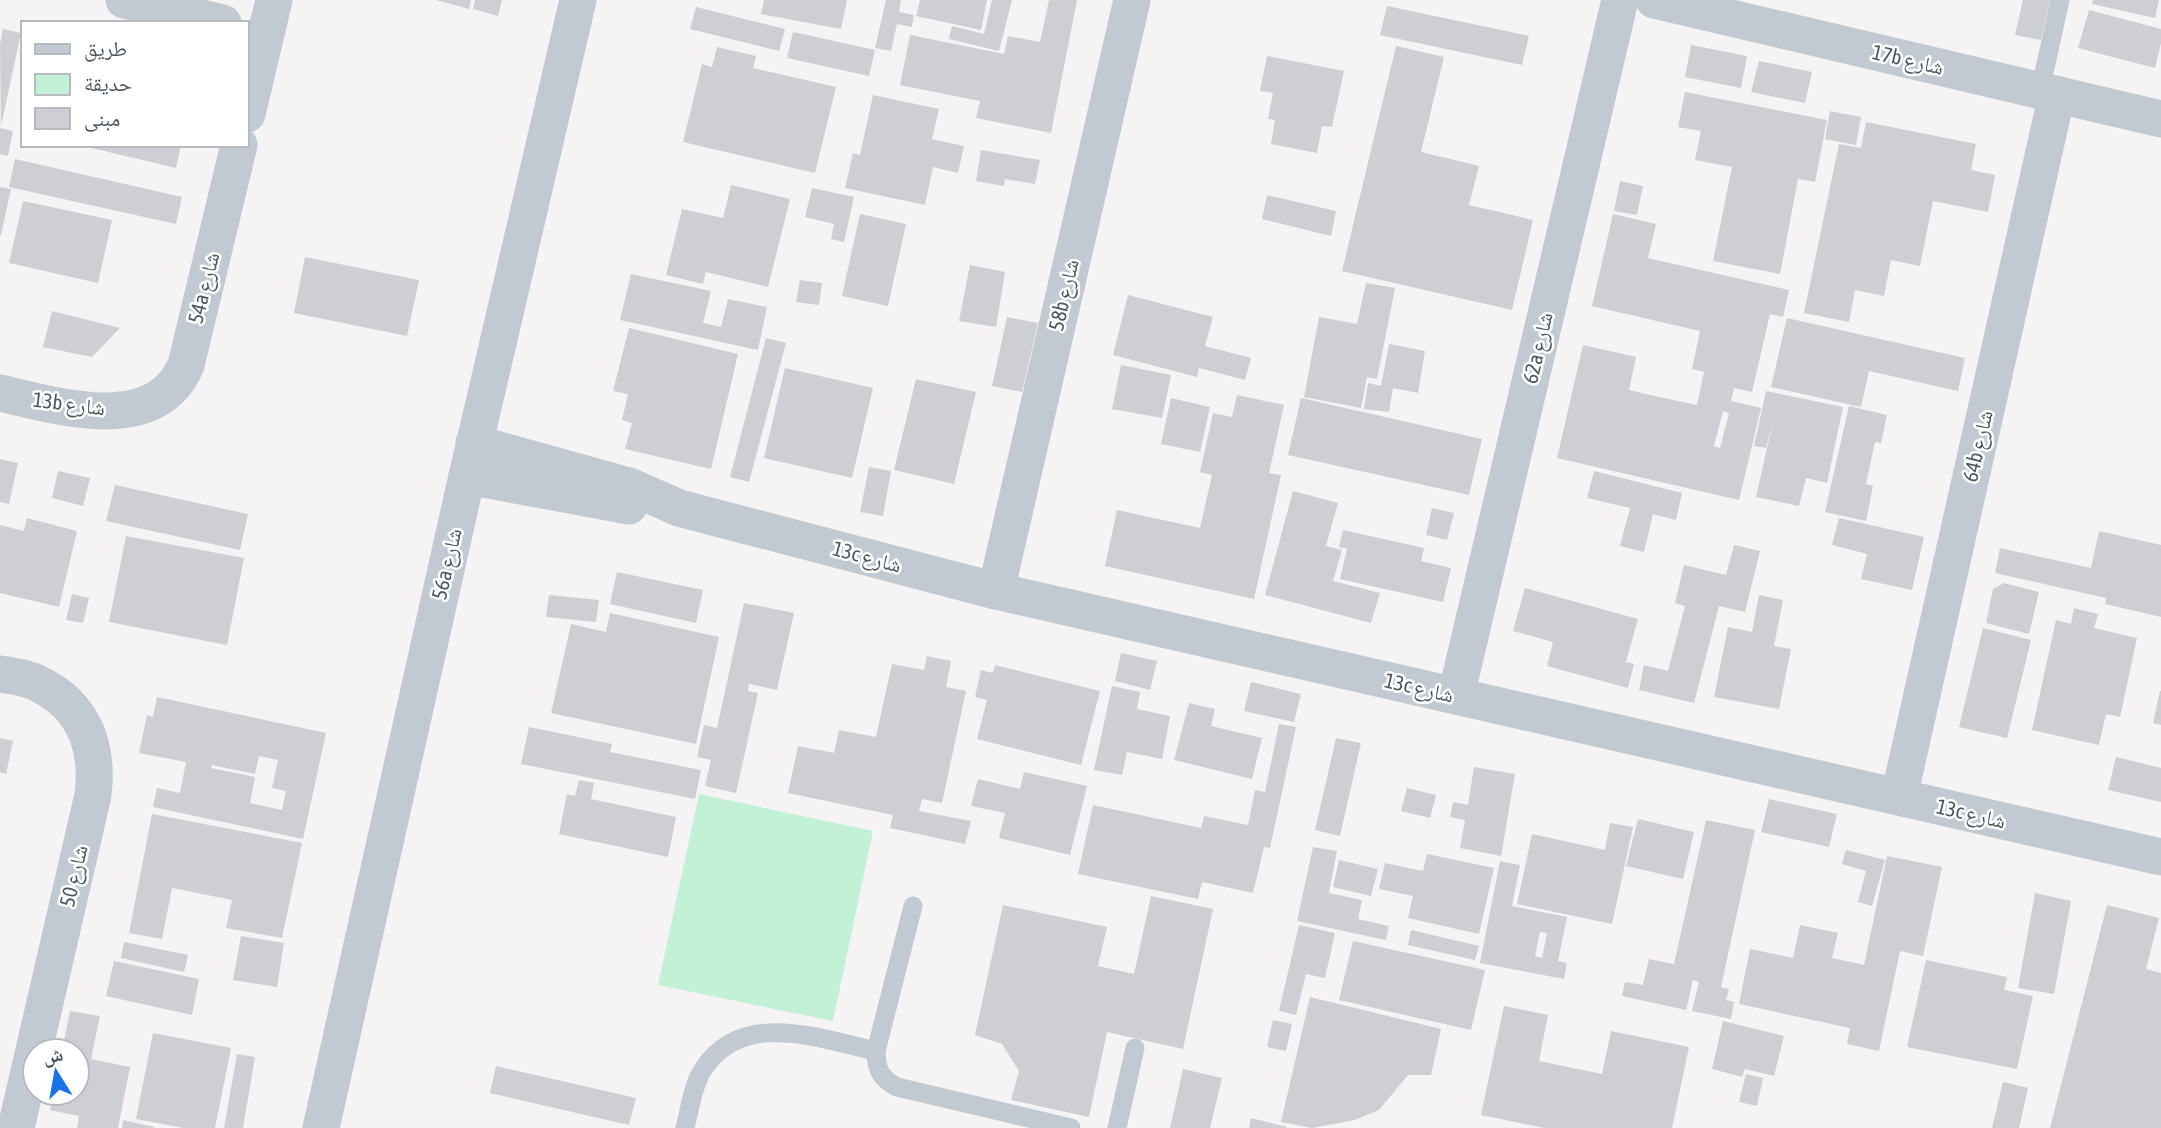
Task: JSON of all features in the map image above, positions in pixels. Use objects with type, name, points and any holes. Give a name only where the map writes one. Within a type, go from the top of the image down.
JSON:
[{"type":"street","points":[[124,0],[214,21]]},
{"type":"street","name":"56a شارع","points":[[321,1128],[471,460],[578,0]]},
{"type":"street","name":"58b شارع","points":[[996,591],[1132,0]]},
{"type":"street","name":"62a شارع","points":[[1456,696],[1620,0]]},
{"type":"street","name":"17b شارع","points":[[1654,0],[2161,119]]},
{"type":"street","points":[[248,108],[262,20]]},
{"type":"street","name":"64b شارع","points":[[1899,797],[2048,93]]},
{"type":"street","name":"54a شارع","points":[[138,407],[163,397],[180,377],[186,365],[239,147]]},
{"type":"street","name":"13b شارع","points":[[0,393],[66,408],[90,410],[138,407]]},
{"type":"street","name":"13c شارع","points":[[471,460],[608,504],[679,508],[996,591],[2161,857]]},
{"type":"street","name":"شارع 50","points":[[0,674],[34,681],[53,691],[70,706],[83,724],[93,747],[96,771],[90,808],[16,1128]]},
{"type":"lane","points":[[2048,93],[2060,0]]},
{"type":"lane","points":[[913,906],[876,1051],[879,1073],[887,1082],[897,1087],[1071,1128]]},
{"type":"lane","points":[[685,1128],[696,1084],[703,1070],[726,1047],[742,1038],[780,1031],[876,1051]]},
{"type":"lane","points":[[1117,1128],[1135,1048]]},
{"type":"green space","points":[[699,794],[873,831],[833,1021],[658,985]]},
{"type":"building","points":[[436,0],[471,0],[469,9]]},
{"type":"building","points":[[475,0],[502,0],[498,16],[473,9]]},
{"type":"building","points":[[764,0],[847,0],[841,29],[761,14]]},
{"type":"building","points":[[886,0],[901,0],[899,12],[914,15],[912,27],[897,24],[891,51],[875,48]]},
{"type":"building","points":[[920,0],[987,0],[981,30],[916,16]]},
{"type":"building","points":[[992,0],[1012,0],[999,51],[949,39],[952,26],[984,34]]},
{"type":"building","points":[[1049,0],[1077,0],[1051,133],[976,118],[980,101],[900,85],[910,35],[1004,54],[1008,36],[1040,42]]},
{"type":"building","points":[[2023,0],[2050,0],[2041,40],[2015,35]]},
{"type":"building","points":[[2093,0],[2159,0],[2155,18],[2092,4]]},
{"type":"building","points":[[1387,6],[1529,36],[1522,65],[1380,35]]},
{"type":"building","points":[[696,7],[785,29],[779,51],[690,29]]},
{"type":"building","points":[[2089,10],[2161,29],[2161,43],[2155,68],[2078,48]]},
{"type":"building","points":[[3,29],[21,33],[1,126],[0,44]]},
{"type":"building","points":[[793,32],[875,50],[869,76],[787,58]]},
{"type":"building","points":[[1691,45],[1747,56],[1741,88],[1685,77]]},
{"type":"building","points":[[1396,46],[1444,57],[1421,152],[1479,166],[1469,205],[1533,220],[1512,310],[1342,271]]},
{"type":"building","points":[[717,47],[756,56],[753,68],[836,87],[815,173],[683,142],[702,64],[712,67]]},
{"type":"building","points":[[1267,56],[1344,71],[1332,127],[1322,126],[1317,153],[1271,144],[1275,120],[1268,119],[1273,93],[1260,91]]},
{"type":"building","points":[[1759,61],[1812,72],[1805,103],[1751,92]]},
{"type":"building","points":[[1685,92],[1827,120],[1815,182],[1798,179],[1780,274],[1713,261],[1732,167],[1695,160],[1701,131],[1678,127]]},
{"type":"building","points":[[873,95],[939,109],[932,139],[964,146],[958,173],[933,167],[925,205],[845,188],[853,153],[860,155]]},
{"type":"building","points":[[1830,111],[1861,117],[1856,145],[1825,139]]},
{"type":"building","points":[[1866,122],[1976,144],[1971,170],[1995,175],[1988,212],[1933,201],[1920,266],[1891,260],[1884,296],[1855,290],[1849,322],[1804,313],[1839,144],[1861,148]]},
{"type":"building","points":[[0,128],[13,131],[8,156],[0,154]]},
{"type":"building","points":[[87,147],[181,147],[176,168]]},
{"type":"building","points":[[981,150],[1040,160],[1035,184],[1005,179],[1004,186],[976,181]]},
{"type":"building","points":[[15,159],[182,197],[176,224],[9,187]]},
{"type":"building","points":[[1620,181],[1643,186],[1637,215],[1614,211]]},
{"type":"building","points":[[731,185],[790,199],[768,287],[706,272],[703,284],[666,275],[682,209],[723,218]]},
{"type":"building","points":[[0,187],[11,189],[1,235],[0,235]]},
{"type":"building","points":[[812,188],[854,197],[844,242],[831,239],[834,224],[805,217]]},
{"type":"building","points":[[1267,195],[1336,211],[1331,236],[1262,219]]},
{"type":"building","points":[[23,201],[112,220],[98,283],[9,263]]},
{"type":"building","points":[[860,214],[906,224],[888,306],[842,296]]},
{"type":"building","points":[[1613,214],[1656,224],[1648,258],[1789,290],[1783,317],[1770,314],[1752,392],[1734,388],[1731,401],[1761,408],[1739,500],[1557,458],[1583,345],[1636,357],[1629,390],[1697,405],[1704,372],[1692,369],[1700,331],[1592,306]],"holes":[[[1723,411],[1729,413],[1720,448],[1714,446]]]},
{"type":"building","points":[[305,257],[419,280],[407,336],[294,313]]},
{"type":"building","points":[[970,265],[1005,272],[996,327],[959,321]]},
{"type":"building","points":[[631,274],[711,291],[703,323],[721,327],[728,299],[767,307],[758,350],[620,320]]},
{"type":"building","points":[[800,280],[822,283],[819,305],[796,302]]},
{"type":"building","points":[[1366,283],[1395,288],[1377,379],[1367,377],[1361,408],[1304,397],[1319,317],[1357,324]]},
{"type":"building","points":[[1128,295],[1213,317],[1205,346],[1251,358],[1245,380],[1199,368],[1197,377],[1113,355]]},
{"type":"building","points":[[52,311],[120,328],[92,357],[43,347]]},
{"type":"building","points":[[1007,317],[1038,323],[1022,392],[992,386]]},
{"type":"building","points":[[1787,318],[1965,358],[1958,391],[1869,371],[1861,407],[1771,387]]},
{"type":"building","points":[[629,328],[738,354],[711,469],[625,449],[632,423],[622,420],[628,394],[613,391]]},
{"type":"building","points":[[766,338],[786,343],[749,482],[730,477]]},
{"type":"building","points":[[1389,344],[1425,351],[1418,393],[1393,388],[1389,412],[1364,409],[1368,383],[1381,386]]},
{"type":"building","points":[[1121,365],[1171,375],[1162,418],[1112,409]]},
{"type":"building","points":[[785,368],[873,388],[852,478],[764,458]]},
{"type":"building","points":[[916,379],[976,392],[954,484],[894,470]]},
{"type":"building","points":[[1766,391],[1843,407],[1827,483],[1806,478],[1799,506],[1756,497],[1774,417],[1766,448],[1754,446]]},
{"type":"building","points":[[1237,395],[1284,405],[1269,473],[1281,475],[1254,599],[1105,566],[1117,510],[1200,528],[1212,475],[1200,472],[1213,413],[1232,417]]},
{"type":"building","points":[[1171,398],[1210,407],[1200,452],[1161,444]]},
{"type":"building","points":[[1301,398],[1482,439],[1469,495],[1288,455]]},
{"type":"building","points":[[1849,406],[1887,415],[1881,443],[1875,442],[1866,484],[1873,486],[1866,521],[1825,512]]},
{"type":"building","points":[[0,459],[18,463],[9,504],[0,502]]},
{"type":"building","points":[[869,467],[891,471],[883,516],[860,512]]},
{"type":"building","points":[[58,471],[90,478],[83,506],[52,498]]},
{"type":"building","points":[[1594,471],[1682,493],[1676,520],[1653,514],[1644,552],[1620,546],[1630,508],[1587,498]]},
{"type":"building","points":[[115,485],[248,514],[240,550],[106,521]]},
{"type":"building","points":[[1293,491],[1338,503],[1326,546],[1342,550],[1333,581],[1380,593],[1371,623],[1265,595]]},
{"type":"building","points":[[1432,508],[1454,513],[1447,540],[1426,535]]},
{"type":"building","points":[[27,518],[77,531],[59,607],[0,593],[0,525],[24,531]]},
{"type":"building","points":[[1839,518],[1924,537],[1912,590],[1861,579],[1867,554],[1832,545]]},
{"type":"building","points":[[1343,530],[1424,548],[1421,561],[1451,568],[1443,602],[1340,579],[1347,549],[1339,547]]},
{"type":"building","points":[[2099,531],[2161,545],[2161,617],[2105,604],[2106,598],[1995,573],[2000,548],[2091,568]]},
{"type":"building","points":[[126,536],[244,558],[227,645],[109,622]]},
{"type":"building","points":[[1734,545],[1760,551],[1745,612],[1719,606],[1694,703],[1639,690],[1644,665],[1668,671],[1685,606],[1675,603],[1684,565],[1726,575]]},
{"type":"building","points":[[617,572],[703,590],[696,623],[610,604]]},
{"type":"building","points":[[2004,583],[2039,592],[2029,634],[1986,623],[1993,589]]},
{"type":"building","points":[[1525,588],[1638,619],[1626,662],[1634,664],[1628,688],[1547,666],[1553,642],[1513,631]]},
{"type":"building","points":[[72,594],[89,598],[83,623],[66,620]]},
{"type":"building","points":[[549,595],[599,600],[596,622],[546,617]]},
{"type":"building","points":[[1759,595],[1783,600],[1774,646],[1791,649],[1779,709],[1714,697],[1728,627],[1752,632]]},
{"type":"building","points":[[744,603],[794,613],[777,690],[749,684],[748,691],[758,693],[736,793],[705,786],[711,760],[697,757],[704,725],[717,728]]},
{"type":"building","points":[[2074,608],[2098,614],[2094,628],[2137,638],[2120,717],[2106,714],[2099,745],[2032,730],[2056,620],[2071,624]]},
{"type":"building","points":[[610,613],[719,637],[696,744],[551,713],[571,624],[606,632]]},
{"type":"building","points":[[1983,628],[2031,640],[2007,738],[1959,727]]},
{"type":"building","points":[[1121,653],[1157,661],[1150,690],[1115,681]]},
{"type":"building","points":[[927,656],[951,661],[946,687],[966,691],[942,803],[922,799],[919,811],[971,821],[965,844],[890,828],[893,815],[788,793],[798,746],[834,753],[839,730],[876,737],[892,664],[924,670]]},
{"type":"building","points":[[995,665],[1100,691],[1081,765],[977,739],[987,700],[975,697],[981,670],[993,673]]},
{"type":"building","points":[[1251,682],[1301,694],[1294,722],[1244,711]]},
{"type":"building","points":[[1112,686],[1140,692],[1137,709],[1170,716],[1162,759],[1127,752],[1122,775],[1094,770]]},
{"type":"building","points":[[2161,691],[2161,725],[2153,723]]},
{"type":"building","points":[[157,697],[326,733],[303,839],[153,807],[157,788],[180,793],[186,762],[139,753],[147,715],[153,717]],"holes":[[[259,756],[278,760],[272,788],[286,791],[282,810],[250,803],[255,777],[211,768],[212,765],[255,774]]]},
{"type":"building","points":[[1189,703],[1215,709],[1211,726],[1262,738],[1252,779],[1174,760]]},
{"type":"building","points":[[1279,724],[1296,727],[1270,848],[1264,847],[1253,893],[1202,882],[1198,899],[1078,874],[1093,805],[1201,828],[1204,816],[1248,825],[1255,790],[1265,792]]},
{"type":"building","points":[[529,727],[612,744],[610,752],[701,770],[695,799],[521,764]]},
{"type":"building","points":[[0,738],[13,741],[6,774],[0,772]]},
{"type":"building","points":[[1336,738],[1361,743],[1340,836],[1315,830]]},
{"type":"building","points":[[2116,757],[2161,768],[2161,802],[2108,790]]},
{"type":"building","points":[[1474,767],[1515,774],[1501,856],[1460,848],[1465,820],[1450,817],[1453,802],[1468,805]]},
{"type":"building","points":[[1024,772],[1087,786],[1070,855],[999,838],[1005,813],[971,806],[978,779],[1020,789]]},
{"type":"building","points":[[579,780],[594,783],[591,799],[676,817],[668,857],[559,834],[567,794],[575,796]]},
{"type":"building","points":[[1407,788],[1436,795],[1430,818],[1401,811]]},
{"type":"building","points":[[1769,799],[1837,814],[1829,847],[1761,832]]},
{"type":"building","points":[[152,814],[302,843],[282,938],[226,928],[232,900],[172,888],[162,939],[129,933]]},
{"type":"building","points":[[1638,819],[1694,832],[1683,879],[1626,866]]},
{"type":"building","points":[[1706,820],[1755,830],[1721,987],[1729,989],[1726,1000],[1734,1002],[1731,1019],[1692,1011],[1699,982],[1693,980],[1686,1010],[1622,996],[1625,982],[1643,985],[1649,959],[1674,964]]},
{"type":"building","points":[[1610,823],[1633,827],[1612,924],[1517,904],[1532,834],[1605,850]]},
{"type":"building","points":[[1313,847],[1337,851],[1329,893],[1362,900],[1358,919],[1389,926],[1386,940],[1297,921]]},
{"type":"building","points":[[1846,850],[1885,860],[1872,906],[1858,902],[1866,871],[1842,864]]},
{"type":"building","points":[[1427,854],[1494,868],[1479,934],[1408,918],[1413,896],[1379,889],[1385,863],[1423,871]]},
{"type":"building","points":[[1887,856],[1942,867],[1923,956],[1900,951],[1879,1051],[1847,1044],[1850,1028],[1739,1004],[1750,949],[1793,958],[1800,925],[1838,933],[1832,958],[1864,965]]},
{"type":"building","points":[[1339,860],[1378,869],[1371,896],[1333,887]]},
{"type":"building","points":[[1500,861],[1520,865],[1512,906],[1567,917],[1558,961],[1567,963],[1564,979],[1480,963]],"holes":[[[1540,932],[1547,933],[1542,958],[1535,956]]]},
{"type":"building","points":[[2035,893],[2071,901],[2054,994],[2018,988]]},
{"type":"building","points":[[1151,896],[1213,909],[1183,1049],[1107,1032],[1089,1117],[1011,1100],[1019,1071],[1002,1044],[975,1035],[1003,905],[1107,927],[1098,966],[1134,974]]},
{"type":"building","points":[[2107,905],[2159,918],[2146,969],[2161,973],[2161,1128],[2050,1128]]},
{"type":"building","points":[[1299,925],[1335,933],[1325,978],[1306,974],[1296,1015],[1279,1011]]},
{"type":"building","points":[[1411,930],[1479,946],[1475,960],[1408,945]]},
{"type":"building","points":[[241,936],[284,943],[277,987],[233,980]]},
{"type":"building","points":[[1353,941],[1485,970],[1471,1030],[1339,1000]]},
{"type":"building","points":[[124,942],[188,955],[184,972],[121,958]]},
{"type":"building","points":[[1926,960],[2007,977],[2004,990],[2033,996],[2017,1069],[1907,1047]]},
{"type":"building","points":[[114,961],[199,979],[192,1015],[106,996]]},
{"type":"building","points":[[1310,997],[1441,1029],[1431,1075],[1408,1075],[1379,1110],[1355,1120],[1312,1128],[1281,1122]]},
{"type":"building","points":[[1504,1006],[1548,1015],[1539,1061],[1602,1074],[1611,1031],[1689,1047],[1672,1128],[1544,1128],[1481,1115]]},
{"type":"building","points":[[70,1011],[100,1016],[91,1059],[91,1037],[65,1037]]},
{"type":"building","points":[[1273,1020],[1292,1024],[1286,1051],[1267,1047]]},
{"type":"building","points":[[1723,1021],[1784,1036],[1774,1076],[1745,1069],[1742,1077],[1712,1069]]},
{"type":"building","points":[[153,1033],[231,1048],[215,1128],[183,1128],[136,1119]]},
{"type":"building","points":[[237,1054],[255,1057],[243,1128],[224,1128]]},
{"type":"building","points":[[91,1059],[130,1067],[118,1128],[77,1128],[79,1116],[50,1110],[51,1107],[91,1107]]},
{"type":"building","points":[[496,1066],[636,1098],[629,1125],[490,1093]]},
{"type":"building","points":[[1183,1069],[1222,1078],[1210,1128],[1170,1128]]},
{"type":"building","points":[[1746,1074],[1763,1078],[1757,1106],[1739,1102]]},
{"type":"building","points":[[2003,1082],[2028,1088],[2019,1128],[1992,1128]]},
{"type":"building","points":[[1251,1118],[1287,1127],[1249,1128]]},
{"type":"building","points":[[123,1120],[154,1127],[154,1128],[122,1128]]}]
